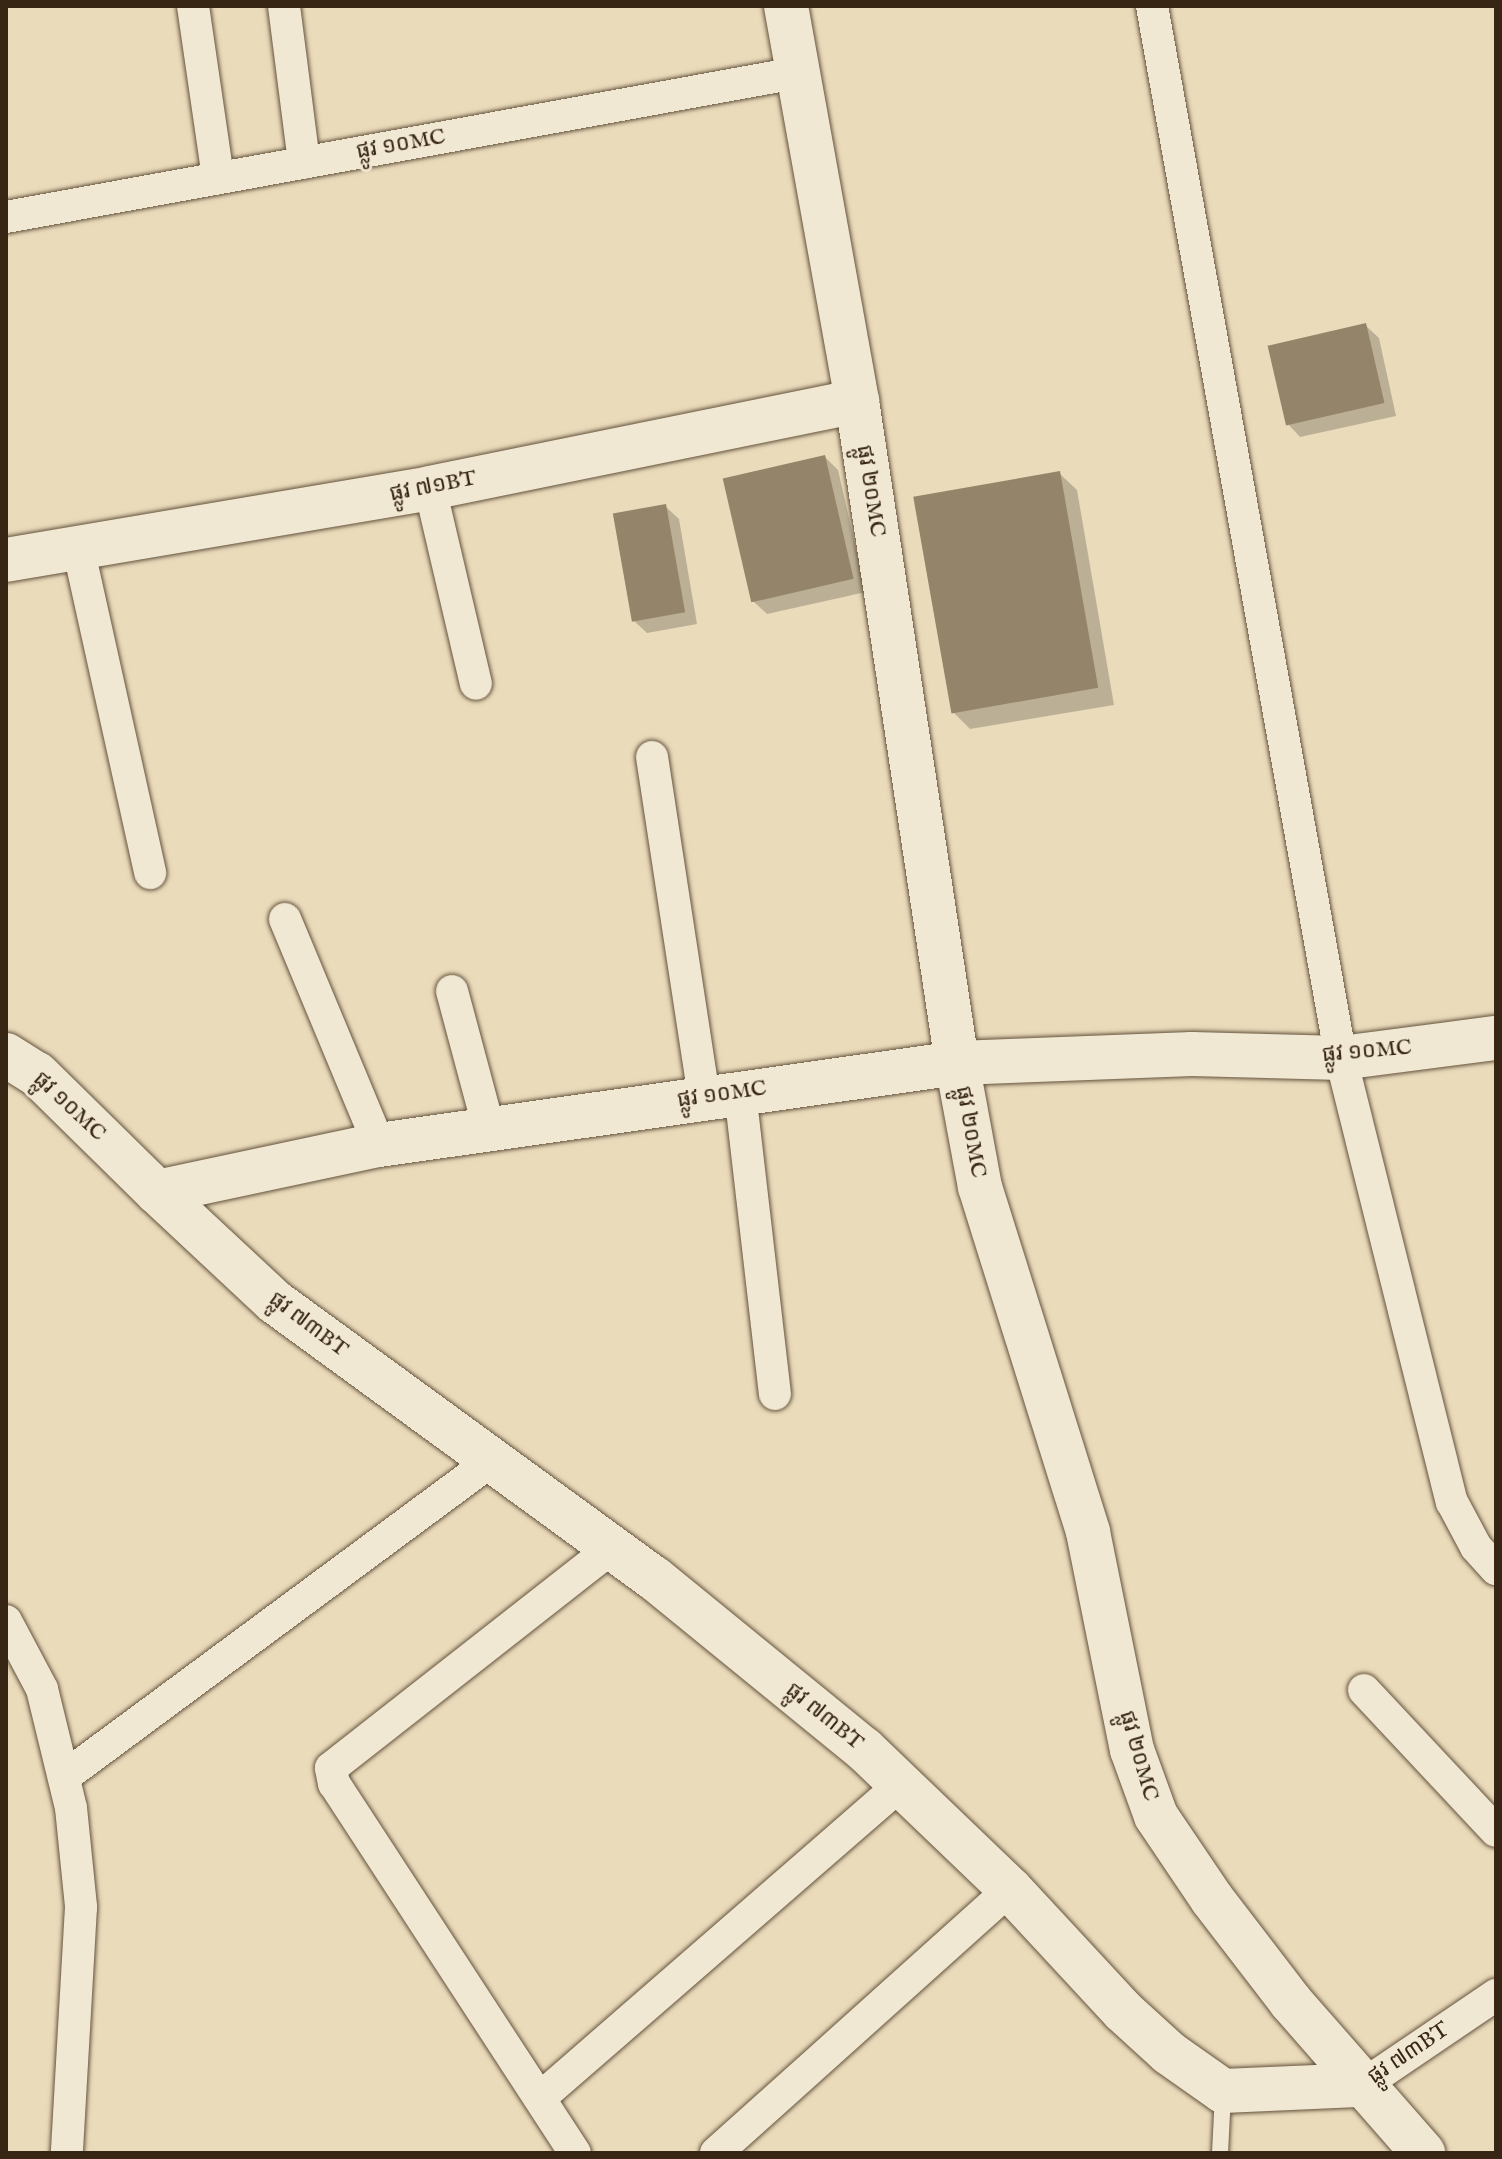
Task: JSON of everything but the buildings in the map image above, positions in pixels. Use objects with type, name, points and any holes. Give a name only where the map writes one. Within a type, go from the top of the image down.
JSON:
[{"type":"street","points":[[193,6],[218,178]]},
{"type":"street","points":[[284,6],[304,163]]},
{"type":"street","name":"ផ្លូវ ២០MC","points":[[786,6],[857,401],[957,1063],[980,1187],[1088,1532],[1132,1750],[1156,1816],[1230,1922],[1363,2085],[1423,2153]]},
{"type":"street","points":[[1152,6],[1341,1058],[1452,1502],[1476,1547],[1496,1569]]},
{"type":"street","name":"ផ្លូវ ១០MC","points":[[6,217],[796,73]]},
{"type":"street","name":"ផ្លូវ ៧១BT","points":[[6,560],[430,488],[857,401]]},
{"type":"street","points":[[430,488],[476,684]]},
{"type":"street","points":[[78,547],[150,873]]},
{"type":"street","points":[[652,757],[722,1095],[775,1394]]},
{"type":"street","points":[[285,919],[379,1145]]},
{"type":"street","points":[[452,991],[489,1129]]},
{"type":"street","name":"ផ្លូវ ១០MC","points":[[6,1055],[37,1074],[157,1192],[379,1145],[957,1063],[1192,1054],[1341,1058],[1496,1038]]},
{"type":"street","name":"ផ្លូវ ៧៣BT","points":[[157,1192],[275,1302],[667,1588],[864,1749],[1010,1889],[1123,2011],[1169,2053],[1223,2091],[1363,2085],[1496,1995]]},
{"type":"street","points":[[64,1777],[491,1461]]},
{"type":"street","points":[[575,2153],[334,1784],[331,1768],[610,1549]]},
{"type":"street","points":[[6,1621],[42,1689],[71,1808],[81,1907],[67,2153]]},
{"type":"street","points":[[1364,1690],[1496,1831]]},
{"type":"street","points":[[540,2098],[901,1784]]},
{"type":"street","points":[[716,2153],[1010,1889]]},
{"type":"lane","points":[[1220,2153],[1223,2091]]}]
